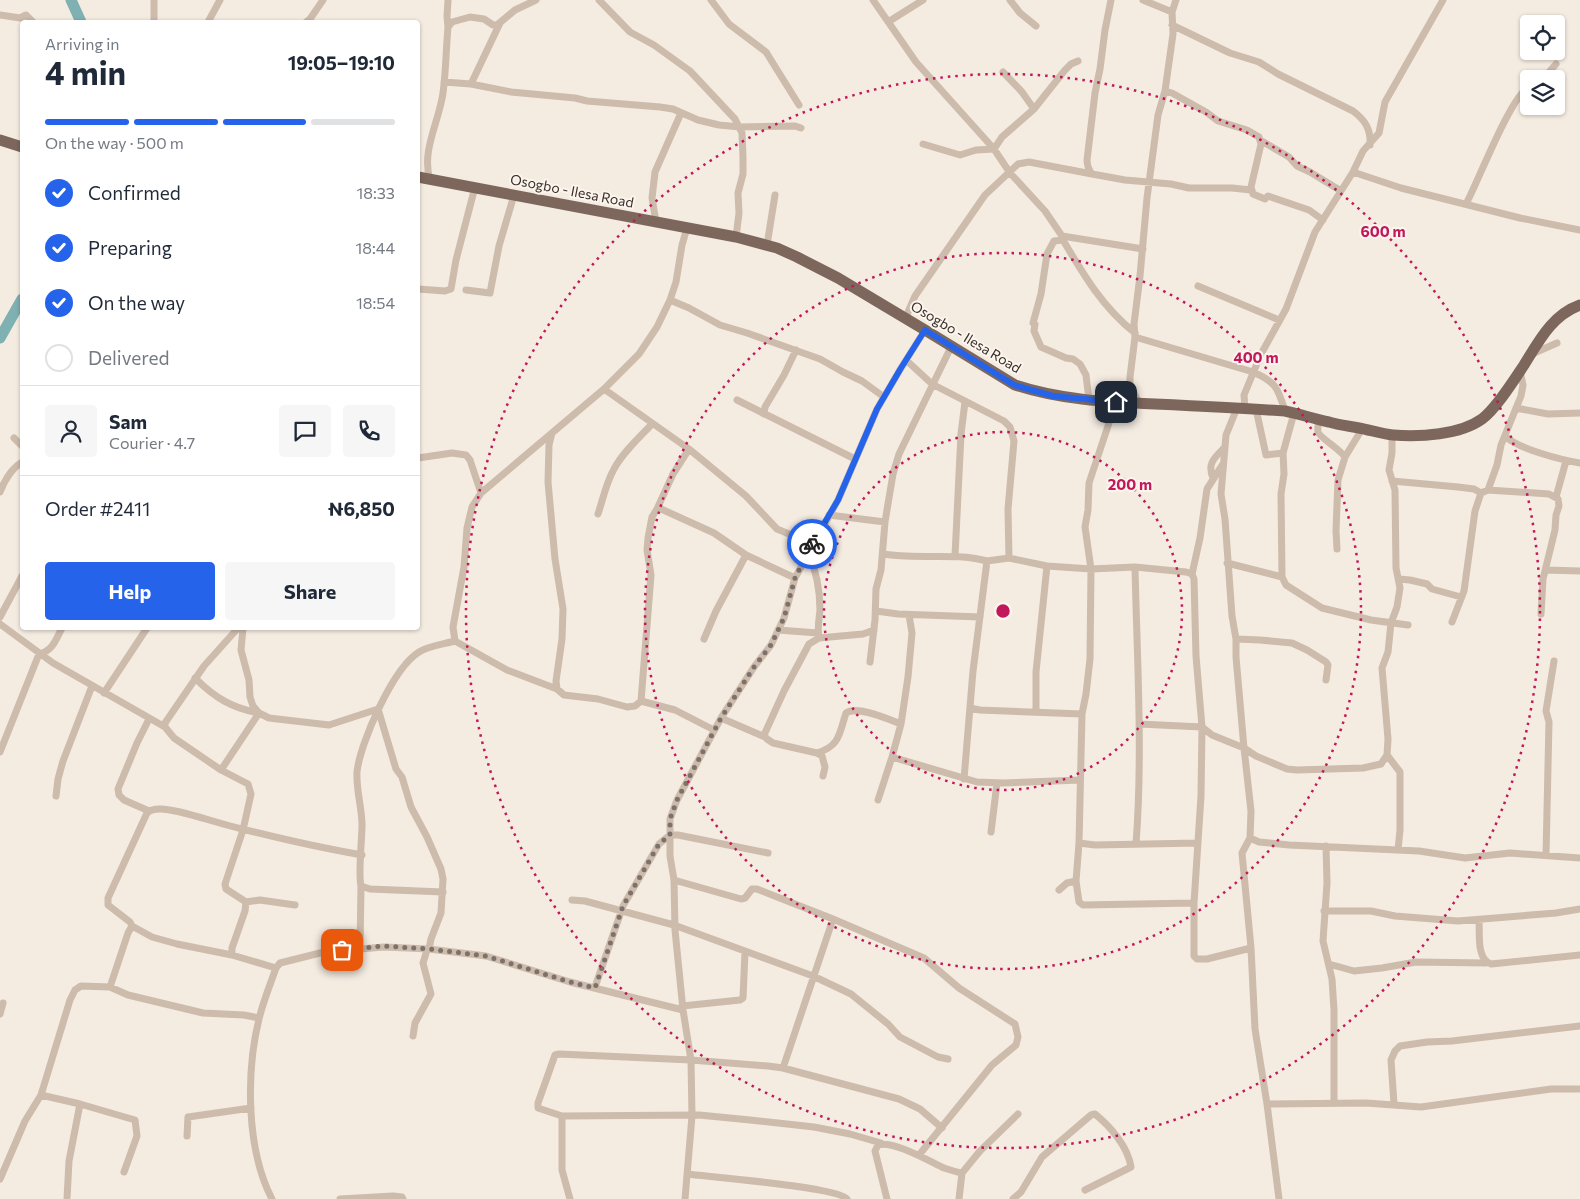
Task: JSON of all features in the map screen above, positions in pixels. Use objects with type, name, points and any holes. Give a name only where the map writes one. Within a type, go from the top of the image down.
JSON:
[{"type":"main road","points":[[0,140],[20,146]]},
{"type":"main road","name":"Osogbo - Ilesa Road","points":[[420,178],[736,237],[767,245],[798,257],[838,278],[1014,385],[1053,396],[1139,404],[1246,408],[1289,412],[1392,435],[1441,433],[1473,425],[1490,412],[1520,371],[1549,325],[1565,312],[1580,304]]},
{"type":"street","points":[[154,0],[154,20]]},
{"type":"street","points":[[209,20],[220,0]]},
{"type":"street","points":[[309,20],[323,0]]},
{"type":"street","points":[[430,180],[427,163],[428,153],[439,115],[444,82],[448,0]]},
{"type":"street","points":[[471,84],[500,23],[515,10],[536,0]]},
{"type":"street","points":[[599,0],[630,32],[654,45],[690,71],[733,122],[740,127],[795,126],[801,128]]},
{"type":"street","points":[[711,0],[729,24],[766,52],[799,105]]},
{"type":"street","points":[[873,0],[916,62],[994,149],[1010,173],[1045,211],[1087,279],[1115,316],[1135,335],[1254,372],[1275,384],[1289,412],[1283,453],[1284,474],[1281,494],[1282,577],[1286,585],[1322,608],[1408,625]]},
{"type":"street","points":[[888,22],[923,0]]},
{"type":"street","points":[[1010,0],[1036,26]]},
{"type":"street","points":[[1092,174],[1087,166],[1092,119],[1104,30],[1111,0]]},
{"type":"street","points":[[1143,0],[1172,12]]},
{"type":"street","points":[[1139,404],[1130,385],[1135,335],[1134,324],[1149,182],[1158,115],[1165,91],[1173,34],[1172,12],[1176,0]]},
{"type":"street","points":[[1283,453],[1266,456],[1246,408],[1244,395],[1261,354],[1289,300],[1309,246],[1353,172],[1363,151],[1376,139],[1381,129],[1385,102],[1443,0]]},
{"type":"street","points":[[0,15],[20,18],[26,16],[31,20]]},
{"type":"street","points":[[448,27],[452,22],[470,17],[484,18],[493,25],[500,23]]},
{"type":"street","points":[[1172,25],[1230,53],[1259,62],[1278,74],[1353,111],[1363,118],[1370,133],[1370,145]]},
{"type":"street","points":[[994,149],[1002,137],[1034,109],[1065,70],[1071,64],[1078,61]]},
{"type":"street","points":[[1551,70],[1556,64]]},
{"type":"street","points":[[1002,72],[1022,92],[1034,109]]},
{"type":"street","points":[[444,82],[471,84],[511,92],[575,98],[587,101],[647,105],[673,110],[709,124],[733,122]]},
{"type":"street","points":[[1165,91],[1206,112],[1218,121],[1257,135],[1260,140],[1289,157],[1298,166],[1341,191]]},
{"type":"street","points":[[1466,204],[1512,104],[1520,93]]},
{"type":"street","points":[[656,222],[652,198],[655,172],[681,113]]},
{"type":"street","points":[[736,237],[739,214],[738,193],[743,174],[740,127]]},
{"type":"street","points":[[1260,140],[1251,190],[1252,194],[1265,199],[1268,196],[1308,210],[1323,220]]},
{"type":"street","points":[[923,144],[960,155],[976,150],[994,149]]},
{"type":"street","points":[[906,319],[915,296],[985,195],[1018,164],[1029,162],[1125,180],[1171,184],[1189,188],[1251,190]]},
{"type":"street","points":[[1353,172],[1400,188],[1580,230]]},
{"type":"street","points":[[420,289],[445,291],[451,289],[456,260],[475,187]]},
{"type":"street","points":[[466,290],[490,293],[497,254],[514,194]]},
{"type":"street","points":[[767,245],[775,195]]},
{"type":"street","points":[[687,228],[682,245],[676,282],[670,300],[657,327],[640,354],[604,389],[481,493],[472,507],[467,528],[464,567],[453,628],[455,641],[506,670],[557,689],[564,695],[598,699],[627,707],[635,706],[641,701],[651,574],[648,538],[652,517],[673,474],[689,449]]},
{"type":"street","points":[[1089,400],[1086,375],[1080,364],[1041,347],[1034,331],[1035,324],[1033,322],[1041,294],[1047,254],[1054,241],[1062,238],[1143,249]]},
{"type":"street","points":[[1198,286],[1279,320]]},
{"type":"street","points":[[670,300],[720,326],[820,359],[862,381],[884,396]]},
{"type":"street","points":[[685,1199],[692,1116],[691,1060],[674,925],[674,880],[670,856],[670,819],[677,800],[714,730],[754,667],[771,645],[792,593],[795,578],[838,500],[884,396],[925,330]]},
{"type":"street","points":[[1529,356],[1557,343]]},
{"type":"street","points":[[870,662],[876,611],[876,589],[883,554],[885,522],[889,494],[899,454],[951,347]]},
{"type":"street","points":[[764,414],[765,407],[796,350]]},
{"type":"street","points":[[906,360],[932,384],[1004,421],[1010,428],[1013,436],[1008,509],[1010,558]]},
{"type":"street","points":[[1452,622],[1466,580],[1475,511],[1497,465],[1500,445],[1505,436],[1509,421],[1519,404],[1523,385],[1520,371]]},
{"type":"street","points":[[604,389],[689,449],[746,496],[776,529],[813,544]]},
{"type":"street","points":[[737,400],[855,459]]},
{"type":"street","points":[[955,556],[961,434],[965,402]]},
{"type":"street","points":[[1116,402],[1089,483],[1088,510],[1085,526],[1090,569],[1090,659],[1082,714],[1079,843],[1076,881],[1079,902],[1083,905],[1194,903]]},
{"type":"street","points":[[1246,408],[1226,435],[1221,494],[1225,519],[1232,616],[1236,639],[1236,657],[1251,812],[1250,838],[1242,853],[1251,948],[1255,1029],[1279,1199]]},
{"type":"street","points":[[1516,408],[1548,414],[1580,412]]},
{"type":"street","points":[[1319,419],[1318,428],[1320,436],[1339,449],[1345,457]]},
{"type":"street","points":[[598,514],[606,486],[614,469],[621,458],[652,424]]},
{"type":"street","points":[[1337,549],[1338,480],[1345,457],[1357,439],[1360,428]]},
{"type":"street","points":[[552,432],[549,446],[548,482],[562,609],[562,639],[556,681],[557,689]]},
{"type":"street","points":[[1139,724],[1202,727],[1212,735],[1244,748],[1273,764],[1298,770],[1374,767],[1381,764],[1387,755],[1387,726],[1382,668],[1388,652],[1391,623],[1399,599],[1399,579],[1396,568],[1395,497],[1389,470],[1392,453],[1392,435]]},
{"type":"street","points":[[1505,436],[1517,444],[1566,462],[1580,463]]},
{"type":"street","points":[[14,438],[20,444]]},
{"type":"street","points":[[1213,478],[1210,467],[1224,448]]},
{"type":"street","points":[[420,458],[452,453],[466,455],[470,460],[481,493]]},
{"type":"street","points":[[1541,614],[1543,579],[1559,506],[1556,496],[1566,462]]},
{"type":"street","points":[[0,492],[4,481],[13,468],[20,463]]},
{"type":"street","points":[[1223,464],[1206,490],[1200,538],[1192,574],[1194,579],[1196,656],[1202,727],[1201,796],[1194,903],[1194,956],[1197,959],[1207,959],[1251,948]]},
{"type":"street","points":[[1392,481],[1466,488],[1485,492],[1549,494],[1556,496]]},
{"type":"street","points":[[657,509],[659,508],[714,533],[746,555],[795,578]]},
{"type":"street","points":[[829,515],[885,522]]},
{"type":"street","points":[[765,737],[768,724],[804,652],[818,635],[820,610],[817,580],[808,552]]},
{"type":"street","points":[[883,554],[906,557],[971,557],[987,561],[1010,558],[1047,566],[1090,569],[1135,567],[1192,574]]},
{"type":"street","points":[[704,639],[716,611],[746,555]]},
{"type":"street","points":[[964,779],[987,561]]},
{"type":"street","points":[[1228,563],[1282,577]]},
{"type":"street","points":[[1036,712],[1036,672],[1047,566]]},
{"type":"street","points":[[1135,567],[1139,724],[1139,806],[1136,844]]},
{"type":"street","points":[[1546,570],[1580,572]]},
{"type":"street","points":[[1399,579],[1427,584],[1432,589],[1461,598]]},
{"type":"street","points":[[0,617],[20,580]]},
{"type":"street","points":[[876,611],[980,617]]},
{"type":"street","points":[[878,800],[892,757],[908,677],[912,633],[909,614]]},
{"type":"street","points":[[0,624],[39,654],[164,728],[174,738],[221,770],[248,784],[251,794],[243,830],[225,884],[226,888],[246,902],[260,900],[295,904]]},
{"type":"street","points":[[39,654],[47,652],[61,630]]},
{"type":"street","points":[[104,693],[146,630]]},
{"type":"street","points":[[164,728],[165,723],[195,678],[235,630]]},
{"type":"street","points":[[242,630],[241,650],[249,680],[250,697],[258,713]]},
{"type":"street","points":[[778,630],[818,635],[863,634],[874,630]]},
{"type":"street","points":[[1236,639],[1292,643],[1307,650],[1328,664],[1326,680]]},
{"type":"street","points":[[360,948],[362,811],[357,771],[362,751],[378,709],[389,690],[414,656],[420,651],[455,641]]},
{"type":"street","points":[[0,752],[39,654]]},
{"type":"street","points":[[1546,855],[1549,722],[1546,711],[1554,661]]},
{"type":"street","points":[[195,678],[232,707],[258,713],[269,718],[329,726],[378,709]]},
{"type":"street","points":[[56,796],[62,761],[92,686]]},
{"type":"street","points":[[641,701],[675,710],[714,730]]},
{"type":"street","points":[[970,708],[1082,714]]},
{"type":"street","points":[[378,709],[396,769],[402,777],[411,807],[440,869],[443,892],[441,913],[423,963],[431,994],[415,1023],[413,1036]]},
{"type":"street","points":[[817,753],[828,750],[835,744],[848,711],[855,710],[879,715],[900,724]]},
{"type":"street","points":[[221,770],[258,713]]},
{"type":"street","points":[[721,718],[773,742],[817,753],[824,760],[823,776]]},
{"type":"street","points":[[149,719],[118,789],[119,795],[124,800],[149,811],[156,809],[178,812],[243,830],[362,855]]},
{"type":"street","points":[[1387,755],[1400,772],[1398,850]]},
{"type":"street","points":[[892,757],[964,779],[997,783],[1080,780]]},
{"type":"street","points":[[991,832],[997,783]]},
{"type":"street","points":[[149,811],[108,898],[108,904],[130,922],[132,926],[152,937],[176,944],[232,955],[276,968]]},
{"type":"street","points":[[595,988],[621,912],[659,844],[670,835],[768,853]]},
{"type":"street","points":[[1250,838],[1259,842],[1420,851],[1465,858],[1503,853],[1580,858]]},
{"type":"street","points":[[1079,843],[1095,845],[1198,843]]},
{"type":"street","points":[[1328,847],[1323,941],[1331,970],[1334,1010],[1334,1103]]},
{"type":"street","points":[[674,880],[741,899],[745,898],[752,889],[757,889],[924,958],[959,988],[1016,1024],[1018,1037],[1016,1045],[992,1065],[920,1155]]},
{"type":"street","points":[[1059,890],[1067,883],[1076,881]]},
{"type":"street","points":[[361,886],[370,889],[443,892]]},
{"type":"street","points":[[572,900],[585,901],[674,925],[813,976],[851,994],[888,1024],[900,1038],[938,1057],[948,1059]]},
{"type":"street","points":[[232,955],[232,948],[245,911],[246,902]]},
{"type":"street","points":[[1324,911],[1371,911],[1395,916],[1458,921],[1556,913],[1580,909]]},
{"type":"street","points":[[783,1068],[833,920]]},
{"type":"street","points":[[1479,920],[1480,944],[1486,963]]},
{"type":"street","points":[[110,987],[132,926]]},
{"type":"street","points":[[272,1199],[255,1153],[253,1142],[251,1108],[252,1053],[259,1018],[276,968],[280,963],[311,955],[360,948],[384,946],[428,949],[486,956],[562,980],[683,1008],[743,998],[745,952]]},
{"type":"street","points":[[1329,964],[1354,971],[1416,962],[1496,964],[1580,955]]},
{"type":"street","points":[[0,1179],[25,1121],[41,1096],[61,1027],[75,990],[81,986],[110,987],[128,995],[204,1013],[244,1014],[259,1018]]},
{"type":"street","points":[[0,1014],[3,1003]]},
{"type":"street","points":[[1394,1104],[1391,1060],[1395,1051],[1400,1046],[1580,1026]]},
{"type":"street","points":[[942,1128],[920,1109],[899,1099],[783,1068],[691,1060],[555,1055],[538,1106],[538,1108],[562,1116],[699,1115],[814,1128],[850,1134],[881,1143],[920,1155],[945,1168],[962,1173]]},
{"type":"street","points":[[1267,1104],[1394,1104],[1421,1107],[1551,1089],[1580,1089]]},
{"type":"street","points":[[41,1096],[80,1104],[135,1120],[137,1136],[124,1172]]},
{"type":"street","points":[[67,1199],[69,1161],[80,1104]]},
{"type":"street","points":[[187,1136],[188,1117],[251,1108]]},
{"type":"street","points":[[959,1199],[962,1173],[980,1151],[1018,1114]]},
{"type":"street","points":[[1013,1199],[1021,1192],[1042,1157],[1091,1115],[1095,1114],[1121,1142],[1131,1168],[1085,1190]]},
{"type":"street","points":[[562,1116],[562,1170],[570,1199]]},
{"type":"street","points":[[881,1143],[876,1147],[875,1151],[887,1199]]},
{"type":"street","points":[[688,1174],[809,1188],[842,1195],[847,1199]]},
{"type":"street","points":[[340,1199],[393,1196],[402,1197],[403,1199]]},
{"type":"waterway","points":[[71,0],[80,20]]},
{"type":"waterway","points":[[0,338],[20,303]]},
{"type":"way so far","points":[[342,950],[384,946],[486,956],[595,988],[623,906],[646,870],[659,844],[670,835],[670,819],[677,800],[714,730],[754,667],[771,645],[784,618],[795,578],[812,544]]},
{"type":"route","points":[[812,544],[838,500],[877,409],[925,330],[1014,385],[1053,396],[1116,402]]}]
